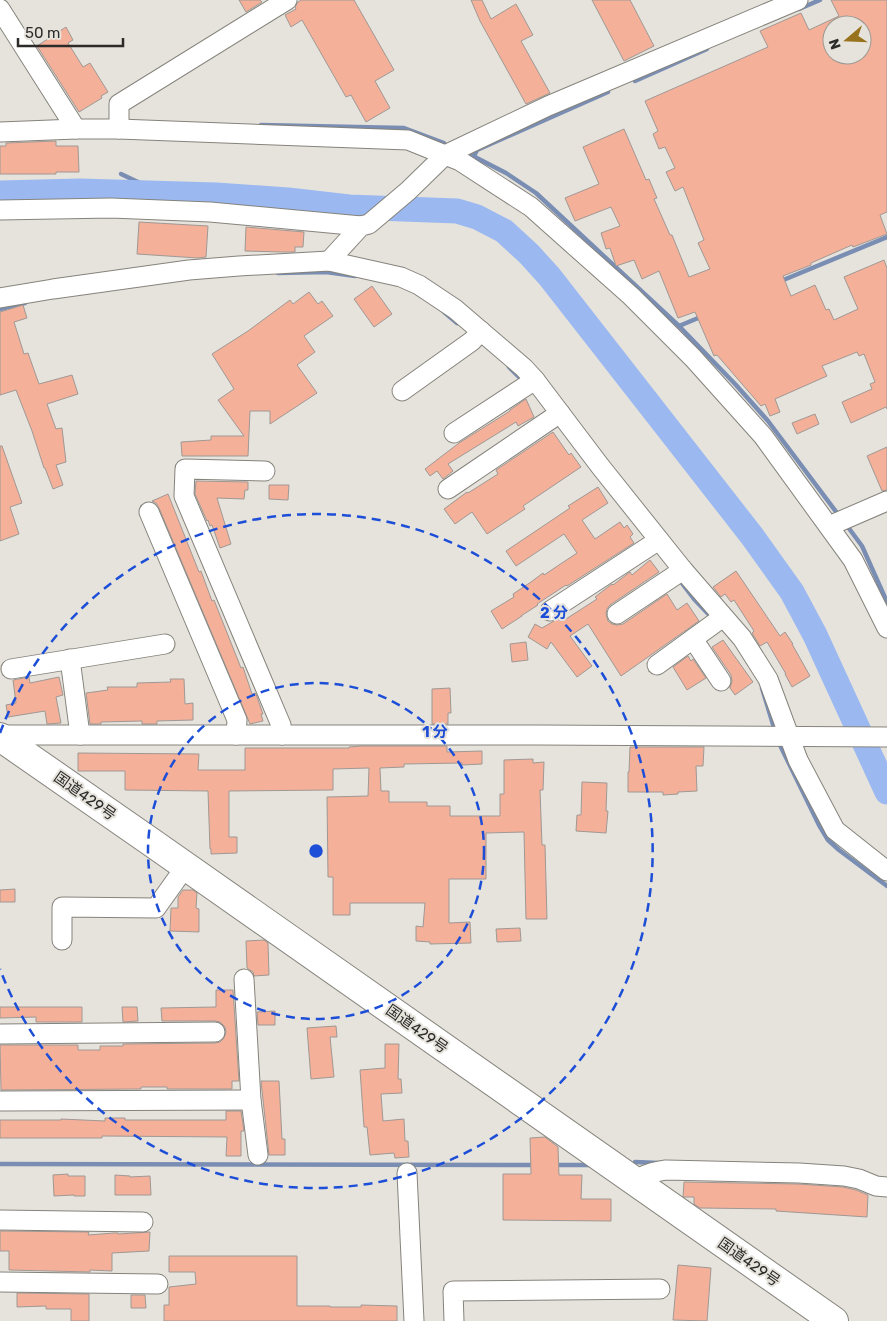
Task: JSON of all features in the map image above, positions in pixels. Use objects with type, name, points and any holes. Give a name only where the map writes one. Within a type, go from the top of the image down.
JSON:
[{"type":"highway","name":"国道429号","points":[[0,736],[834,1321]]},
{"type":"street","points":[[329,261],[365,225],[408,191],[445,155],[548,106],[798,0]]},
{"type":"street","points":[[118,124],[118,104],[279,2]]},
{"type":"street","points":[[0,8],[73,124]]},
{"type":"street","points":[[0,132],[73,124],[118,124],[408,140],[460,161],[531,207],[631,296],[693,358],[837,523],[887,628]]},
{"type":"street","points":[[0,210],[111,208],[210,212],[365,225]]},
{"type":"street","points":[[0,298],[53,288],[189,270],[329,261],[401,277],[419,284],[455,309],[476,336],[524,368],[529,384],[678,573],[718,621],[742,638],[768,678],[781,736],[798,760],[835,830],[887,871]]},
{"type":"street","points":[[402,391],[476,336]]},
{"type":"street","points":[[454,433],[529,384]]},
{"type":"street","points":[[448,489],[555,417]]},
{"type":"street","points":[[265,471],[185,470],[184,496],[281,730]]},
{"type":"street","points":[[837,523],[887,501]]},
{"type":"street","points":[[149,512],[237,720],[236,730]]},
{"type":"street","points":[[550,612],[654,543]]},
{"type":"street","points":[[617,614],[678,573]]},
{"type":"street","points":[[657,665],[718,621]]},
{"type":"street","points":[[693,639],[721,681]]},
{"type":"street","points":[[11,669],[165,644]]},
{"type":"street","points":[[70,659],[80,730]]},
{"type":"street","points":[[0,736],[80,730],[281,730],[881,737]]},
{"type":"street","points":[[62,940],[62,907],[156,908],[186,866]]},
{"type":"street","points":[[244,979],[251,1100],[258,1155]]},
{"type":"street","points":[[0,1034],[215,1032]]},
{"type":"street","points":[[0,1101],[251,1100]]},
{"type":"street","points":[[634,1182],[642,1176],[666,1170],[844,1176],[859,1179],[876,1186],[887,1187]]},
{"type":"street","points":[[407,1173],[414,1321]]},
{"type":"street","points":[[0,1220],[143,1222]]},
{"type":"street","points":[[0,1282],[158,1284]]},
{"type":"street","points":[[454,1321],[453,1292],[660,1289]]},
{"type":"building","points":[[239,0],[260,0],[262,2],[246,12]]},
{"type":"building","points":[[301,0],[354,0],[394,70],[375,81],[390,108],[366,122],[351,95],[346,97],[302,20],[291,27],[285,15],[296,9],[295,7]]},
{"type":"building","points":[[471,0],[482,0],[491,19],[516,4],[533,35],[521,41],[550,93],[526,104],[480,21]]},
{"type":"building","points":[[592,0],[630,0],[654,46],[624,61]]},
{"type":"building","points":[[831,0],[887,0],[887,212],[880,215],[887,234],[853,247],[852,245],[783,276],[791,296],[815,285],[826,310],[829,309],[834,320],[858,309],[844,277],[884,260],[887,268],[887,409],[886,407],[851,423],[842,402],[872,389],[870,384],[875,382],[864,354],[859,356],[857,352],[822,366],[827,376],[775,399],[780,412],[770,416],[765,404],[761,406],[717,355],[714,356],[695,312],[678,318],[659,271],[642,279],[634,260],[616,266],[610,248],[606,249],[601,233],[620,226],[611,207],[575,221],[565,198],[599,184],[583,147],[624,129],[646,180],[649,179],[657,198],[654,199],[670,235],[672,235],[689,277],[710,269],[698,243],[704,240],[683,187],[675,191],[666,172],[675,168],[665,147],[659,149],[653,134],[658,131],[645,101],[768,47],[760,31],[801,13],[809,30],[822,24],[822,65],[872,65],[872,15],[838,15]]},
{"type":"building","points":[[66,27],[73,40],[68,43],[83,67],[90,63],[108,92],[101,96],[102,98],[79,112],[37,46]]},
{"type":"building","points":[[56,141],[56,146],[78,146],[79,172],[0,174],[0,146],[6,146],[6,143]]},
{"type":"building","points":[[139,222],[208,226],[206,257],[137,254]]},
{"type":"building","points":[[246,227],[304,232],[303,247],[295,247],[295,252],[245,251]]},
{"type":"building","points":[[372,286],[392,314],[374,327],[354,299]]},
{"type":"building","points":[[309,292],[318,304],[322,301],[333,316],[304,336],[315,352],[297,365],[317,393],[270,424],[270,411],[250,411],[248,456],[182,456],[181,442],[211,440],[211,436],[244,436],[218,400],[234,389],[212,354],[248,331],[290,300],[293,304]]},
{"type":"building","points":[[23,305],[27,318],[14,322],[24,354],[28,353],[39,384],[72,375],[78,394],[47,404],[56,429],[62,428],[66,462],[56,465],[63,485],[53,489],[16,390],[0,395],[0,312]]},
{"type":"building","points":[[526,399],[534,417],[518,426],[516,422],[448,464],[453,471],[443,479],[437,471],[430,476],[425,469],[459,443]]},
{"type":"building","points":[[815,414],[819,424],[797,434],[792,423]]},
{"type":"building","points":[[553,432],[569,455],[571,453],[581,467],[523,506],[525,509],[487,534],[472,512],[455,524],[444,509],[467,492],[498,474],[496,470]]},
{"type":"building","points":[[0,446],[2,446],[22,503],[10,507],[19,534],[0,541]]},
{"type":"building","points":[[887,447],[887,490],[882,491],[867,456]]},
{"type":"building","points":[[196,481],[248,482],[248,490],[245,490],[244,499],[217,498],[231,544],[220,548],[212,525],[210,526],[207,521],[195,494]]},
{"type":"building","points":[[269,485],[289,485],[288,500],[269,499]]},
{"type":"building","points":[[598,487],[608,503],[582,520],[595,539],[620,522],[624,528],[627,525],[633,534],[630,537],[634,543],[566,585],[502,629],[491,611],[514,597],[513,594],[543,573],[544,575],[577,553],[564,534],[516,566],[506,551],[570,508],[568,506]]},
{"type":"building","points":[[168,494],[199,572],[201,571],[212,601],[214,600],[241,668],[243,667],[252,694],[256,694],[263,714],[261,714],[263,721],[250,724],[159,508],[152,501]]},
{"type":"building","points":[[650,560],[659,572],[610,605],[606,614],[608,621],[617,625],[623,624],[667,594],[677,610],[687,603],[699,621],[621,676],[588,624],[570,636],[592,666],[577,677],[551,642],[547,649],[528,637],[535,624],[542,628],[564,615],[566,619],[597,599],[595,597],[612,584],[630,572],[632,575]]},
{"type":"building","points":[[736,571],[780,636],[785,632],[810,676],[792,687],[767,642],[760,646],[752,633],[754,631],[734,600],[731,602],[725,594],[721,597],[713,587]]},
{"type":"building","points":[[723,640],[753,682],[735,695],[730,688],[731,675],[712,647]]},
{"type":"building","points":[[526,642],[528,660],[512,662],[510,644]]},
{"type":"building","points":[[688,656],[691,661],[693,659],[706,678],[687,690],[673,667]]},
{"type":"building","points":[[29,677],[30,683],[59,677],[63,695],[56,697],[61,723],[47,724],[45,711],[8,717],[6,705],[16,703],[13,680]]},
{"type":"building","points":[[170,679],[184,679],[185,704],[193,703],[193,720],[157,721],[157,724],[142,724],[142,721],[90,724],[86,693],[108,690],[107,687],[137,687],[137,683],[171,682]]},
{"type":"building","points":[[450,688],[451,713],[448,713],[448,724],[432,724],[432,689]]},
{"type":"building","points":[[361,746],[447,746],[447,752],[482,751],[482,764],[404,764],[404,767],[380,768],[381,791],[389,791],[389,802],[427,802],[427,806],[450,806],[450,816],[500,816],[500,794],[504,794],[504,760],[533,759],[533,763],[544,762],[543,790],[540,790],[542,845],[545,845],[547,919],[526,919],[524,832],[486,833],[486,879],[449,879],[449,923],[470,922],[471,943],[430,944],[430,942],[416,941],[416,926],[423,927],[425,903],[350,903],[350,915],[333,915],[333,877],[328,877],[327,797],[368,796],[369,768],[333,769],[333,790],[229,791],[229,837],[237,837],[237,853],[211,854],[208,791],[125,790],[125,771],[78,771],[78,753],[199,754],[198,770],[245,770],[245,748],[349,748]]},
{"type":"building","points":[[630,747],[704,747],[703,766],[696,766],[697,791],[663,795],[663,792],[628,792]]},
{"type":"building","points":[[582,782],[607,783],[606,811],[608,811],[606,833],[576,831],[577,815],[581,815]]},
{"type":"building","points":[[15,889],[15,902],[0,902],[0,890]]},
{"type":"building","points":[[183,890],[193,890],[197,893],[196,908],[199,909],[199,932],[170,931],[171,908],[178,908],[178,897]]},
{"type":"building","points":[[520,928],[521,941],[497,942],[496,929]]},
{"type":"building","points":[[264,940],[268,943],[269,975],[254,976],[253,972],[247,968],[246,941]]},
{"type":"building","points":[[216,990],[233,990],[239,1081],[232,1081],[232,1089],[141,1087],[141,1089],[1,1090],[0,1045],[78,1045],[78,1050],[100,1050],[100,1046],[123,1046],[123,1044],[220,1042],[226,1032],[225,1027],[220,1022],[162,1021],[161,1008],[216,1007]]},
{"type":"building","points":[[0,1007],[82,1007],[82,1022],[36,1022],[36,1017],[0,1018]]},
{"type":"building","points":[[122,1007],[137,1007],[138,1021],[123,1022]]},
{"type":"building","points":[[275,1011],[275,1025],[258,1025],[257,1012]]},
{"type":"building","points":[[336,1026],[337,1037],[330,1037],[334,1077],[311,1079],[307,1028]]},
{"type":"building","points":[[385,1044],[399,1044],[398,1079],[401,1079],[402,1093],[381,1094],[383,1121],[404,1119],[405,1141],[408,1141],[409,1157],[395,1158],[394,1153],[370,1155],[367,1127],[364,1127],[360,1070],[385,1068]]},
{"type":"building","points":[[261,1081],[279,1081],[282,1139],[285,1139],[285,1155],[269,1155]]},
{"type":"building","points":[[226,1111],[241,1111],[244,1131],[241,1131],[241,1156],[226,1156],[227,1137],[102,1136],[102,1138],[0,1138],[0,1120],[61,1119],[105,1121],[105,1118],[125,1118],[125,1120],[226,1120]]},
{"type":"building","points":[[545,1137],[558,1147],[559,1175],[582,1175],[581,1199],[611,1199],[611,1221],[503,1220],[503,1174],[531,1174],[530,1138]]},
{"type":"building","points":[[68,1174],[68,1176],[85,1176],[85,1196],[54,1196],[53,1175]]},
{"type":"building","points":[[115,1175],[130,1177],[150,1176],[151,1195],[115,1195]]},
{"type":"building","points":[[684,1182],[798,1184],[843,1187],[868,1195],[867,1217],[776,1211],[776,1209],[700,1208],[694,1204],[694,1197],[683,1197]]},
{"type":"building","points":[[0,1231],[89,1232],[88,1235],[150,1232],[149,1251],[112,1253],[112,1271],[9,1270],[9,1251],[0,1251]]},
{"type":"building","points":[[169,1256],[297,1256],[297,1306],[397,1306],[397,1321],[164,1321],[164,1305],[169,1305],[169,1287],[196,1284],[195,1272],[169,1272]]},
{"type":"building","points":[[678,1265],[711,1268],[707,1321],[673,1320]]},
{"type":"building","points":[[17,1293],[89,1294],[89,1321],[71,1321],[71,1309],[46,1309],[46,1306],[17,1307]]},
{"type":"building","points":[[131,1295],[145,1295],[146,1308],[131,1308]]},
{"type":"waterway","points":[[799,9],[820,0]]},
{"type":"waterway","points":[[635,81],[707,49]]},
{"type":"waterway","points":[[474,156],[477,150],[608,92]]},
{"type":"waterway","points":[[261,125],[404,128],[444,143]]},
{"type":"waterway","points":[[469,154],[506,173],[536,193],[679,326],[768,421],[840,517]]},
{"type":"waterway","points":[[121,174],[140,183],[143,193]]},
{"type":"waterway","points":[[0,193],[80,191],[216,195],[349,207],[457,211],[477,217],[504,231],[549,276],[752,536],[792,592],[815,635],[887,792]]},
{"type":"waterway","points":[[781,281],[887,237]]},
{"type":"waterway","points":[[278,273],[326,272],[355,276]]},
{"type":"waterway","points":[[0,309],[25,303]]},
{"type":"waterway","points":[[444,312],[457,323]]},
{"type":"waterway","points":[[679,326],[703,316]]},
{"type":"waterway","points":[[509,367],[523,381]]},
{"type":"waterway","points":[[845,523],[862,546],[887,602]]},
{"type":"waterway","points":[[678,578],[713,619]]},
{"type":"waterway","points":[[762,688],[775,731]]},
{"type":"waterway","points":[[778,741],[828,840],[887,886]]},
{"type":"waterway","points":[[635,1162],[659,1163]]},
{"type":"waterway","points":[[0,1164],[536,1165]]},
{"type":"waterway","points":[[554,1165],[591,1165]]}]
